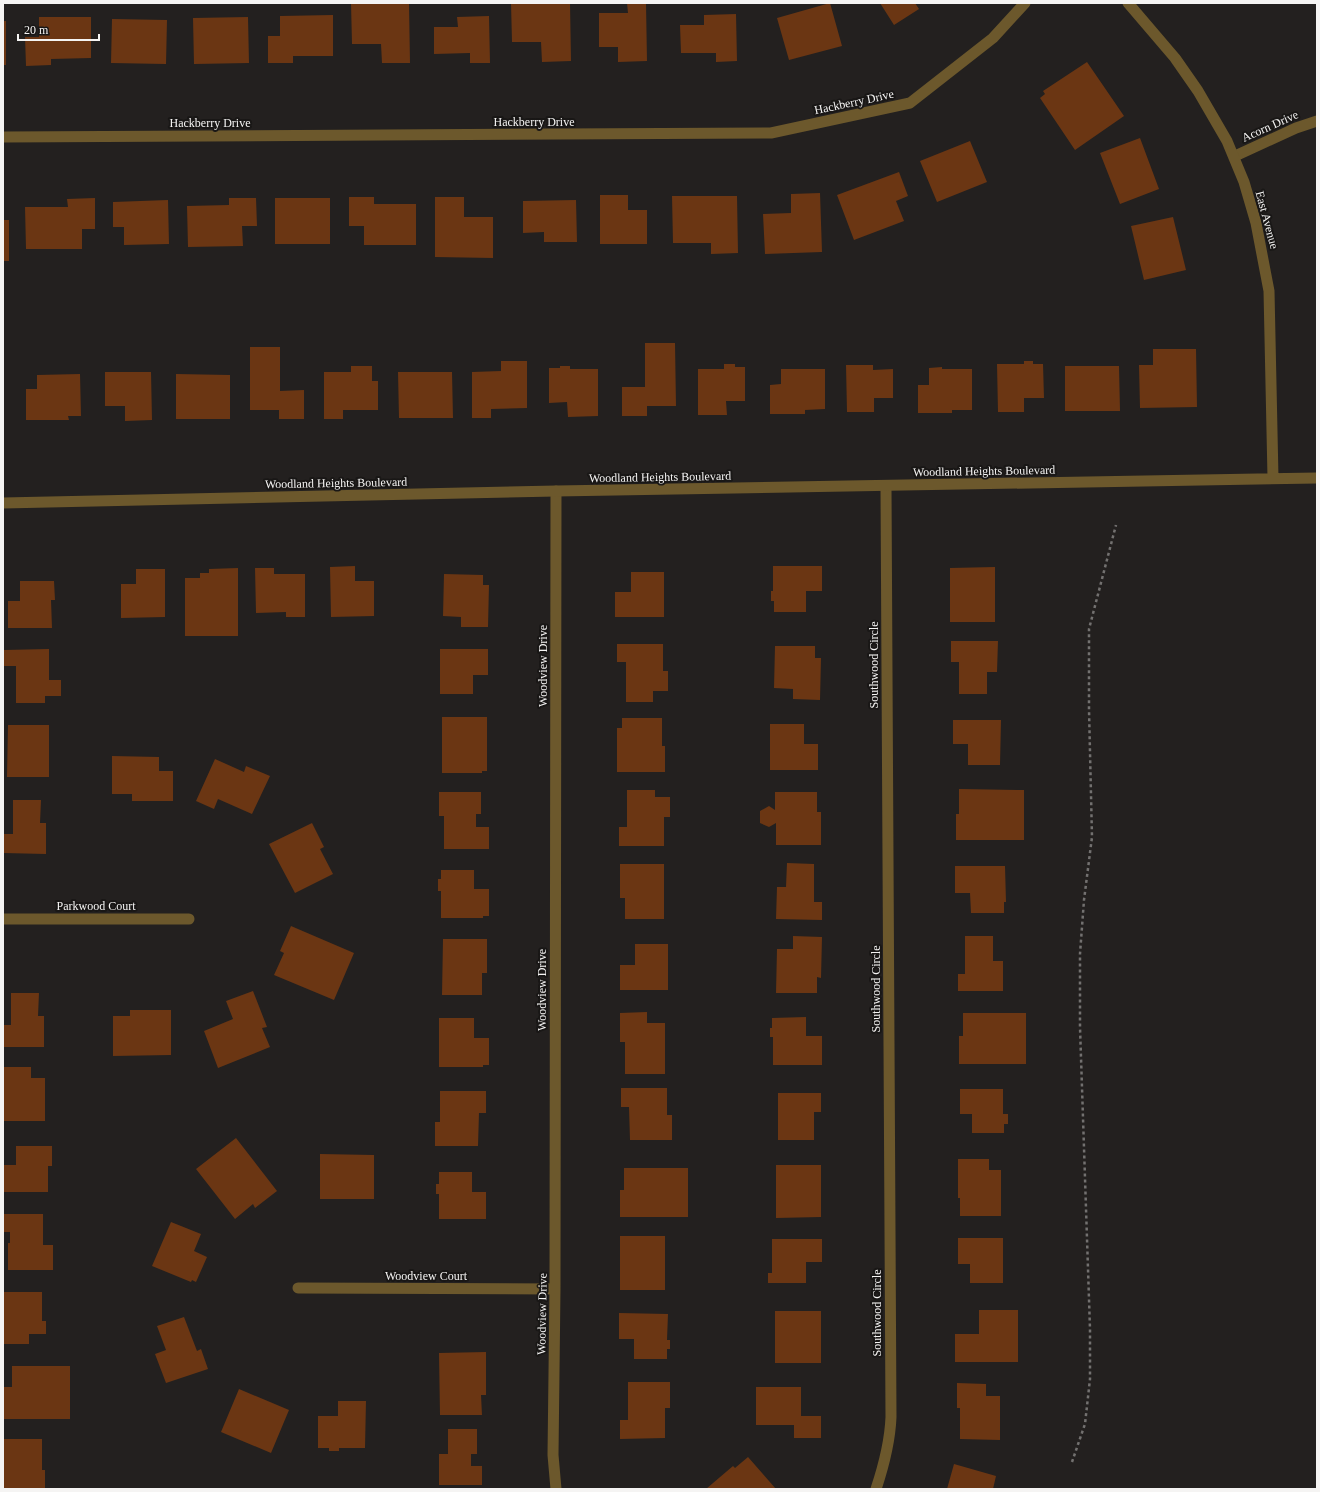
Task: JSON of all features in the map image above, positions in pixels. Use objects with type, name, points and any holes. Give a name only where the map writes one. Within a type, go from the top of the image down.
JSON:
[{"type":"street","name":"Hackberry Drive","points":[[3,137],[771,133],[910,103],[993,38],[1025,3]]},
{"type":"street","name":"East Avenue","points":[[1128,3],[1175,58],[1219,125],[1235,156],[1256,223],[1269,292],[1274,478]]},
{"type":"street","name":"Acorn Drive","points":[[1235,156],[1296,128],[1317,121]]},
{"type":"street","name":"Woodland Heights Boulevard","points":[[3,503],[556,491],[1317,478]]},
{"type":"street","name":"Southwood Circle","points":[[876,1489],[889,1443],[891,1417],[886,486]]},
{"type":"street","name":"Woodview Drive","points":[[556,491],[555,1289],[553,1455],[556,1489]]},
{"type":"street","name":"Parkwood Court","points":[[3,919],[189,919]]},
{"type":"street","name":"Woodview Court","points":[[298,1288],[555,1289]]},
{"type":"path","points":[[1072,1462],[1085,1424],[1090,1379],[1090,1329],[1080,1027],[1080,954],[1084,900],[1092,836],[1089,629],[1116,525]]},
{"type":"building","points":[[351,3],[409,3],[410,63],[382,63],[381,44],[352,44]]},
{"type":"building","points":[[511,3],[570,3],[571,61],[542,62],[541,42],[512,42]]},
{"type":"building","points":[[627,3],[646,3],[647,61],[618,62],[618,47],[599,47],[599,13],[628,13]]},
{"type":"building","points":[[830,3],[842,46],[789,60],[777,18]]},
{"type":"building","points":[[880,3],[915,3],[919,9],[894,25]]},
{"type":"building","points":[[736,14],[737,61],[716,62],[716,53],[681,53],[680,25],[704,25],[704,15]]},
{"type":"building","points":[[333,15],[333,56],[293,56],[293,63],[268,63],[268,36],[280,36],[280,16]]},
{"type":"building","points":[[489,16],[490,63],[470,63],[470,53],[434,54],[434,27],[458,27],[457,17]]},
{"type":"building","points":[[39,17],[91,17],[91,58],[51,59],[51,65],[26,66],[25,37],[39,37]]},
{"type":"building","points":[[248,17],[249,63],[194,64],[193,18]]},
{"type":"building","points":[[112,19],[167,20],[166,64],[111,63]]},
{"type":"building","points":[[3,21],[6,21],[6,65],[3,65]]},
{"type":"building","points":[[1087,62],[1124,116],[1075,150],[1040,98],[1045,94],[1043,91]]},
{"type":"building","points":[[1140,138],[1159,189],[1120,204],[1100,153]]},
{"type":"building","points":[[970,141],[987,182],[937,202],[920,161]]},
{"type":"building","points":[[899,172],[908,196],[896,201],[904,221],[854,240],[837,195]]},
{"type":"building","points":[[820,193],[822,252],[765,254],[763,214],[791,213],[791,194]]},
{"type":"building","points":[[600,195],[628,195],[628,210],[647,210],[647,244],[600,244]]},
{"type":"building","points":[[672,196],[737,196],[738,253],[711,254],[711,243],[673,243]]},
{"type":"building","points":[[349,197],[374,197],[374,204],[416,204],[416,245],[364,245],[364,226],[349,226]]},
{"type":"building","points":[[435,197],[464,197],[464,217],[493,217],[493,258],[435,257]]},
{"type":"building","points":[[95,198],[95,229],[82,229],[82,249],[26,249],[25,207],[68,207],[67,199]]},
{"type":"building","points":[[229,198],[256,198],[257,226],[242,226],[243,246],[188,247],[187,206],[229,205]]},
{"type":"building","points":[[275,198],[330,198],[330,244],[275,244]]},
{"type":"building","points":[[168,200],[169,244],[124,245],[124,227],[113,227],[113,202]]},
{"type":"building","points":[[576,200],[577,242],[544,242],[544,232],[523,233],[523,201]]},
{"type":"building","points":[[1173,217],[1186,270],[1144,280],[1131,226]]},
{"type":"building","points":[[3,220],[9,220],[9,261],[3,261]]},
{"type":"building","points":[[645,343],[675,343],[676,406],[647,406],[647,416],[622,416],[622,387],[645,387]]},
{"type":"building","points":[[250,347],[280,347],[280,391],[304,390],[304,419],[279,419],[279,410],[250,410]]},
{"type":"building","points":[[1153,349],[1196,349],[1197,407],[1140,408],[1139,365],[1153,365]]},
{"type":"building","points":[[501,361],[527,361],[527,408],[491,409],[491,418],[472,418],[472,372],[501,371]]},
{"type":"building","points":[[1024,361],[1033,361],[1033,364],[1043,364],[1044,398],[1024,398],[1024,412],[998,412],[997,364],[1024,364]]},
{"type":"building","points":[[724,364],[735,364],[735,367],[745,367],[745,401],[726,401],[727,415],[698,415],[698,369],[724,369]]},
{"type":"building","points":[[846,365],[873,365],[873,370],[893,369],[893,398],[874,398],[874,412],[847,412]]},
{"type":"building","points":[[351,366],[372,366],[372,381],[378,381],[378,410],[343,410],[343,419],[324,419],[324,372],[351,372]]},
{"type":"building","points":[[560,366],[570,366],[570,369],[598,369],[598,416],[568,417],[567,402],[549,403],[549,368],[560,368]]},
{"type":"building","points":[[1065,366],[1119,366],[1120,411],[1065,411]]},
{"type":"building","points":[[942,367],[942,369],[972,369],[972,410],[952,410],[952,413],[918,413],[918,385],[929,385],[929,368]]},
{"type":"building","points":[[781,369],[825,369],[825,409],[805,410],[805,414],[770,414],[770,385],[781,384]]},
{"type":"building","points":[[105,372],[151,372],[152,420],[125,421],[125,406],[105,406]]},
{"type":"building","points":[[398,372],[452,372],[453,418],[399,418]]},
{"type":"building","points":[[80,374],[81,416],[68,416],[69,420],[26,420],[26,389],[37,389],[37,375]]},
{"type":"building","points":[[176,374],[230,375],[230,419],[176,419]]},
{"type":"building","points":[[355,566],[355,581],[374,581],[374,616],[331,617],[330,567]]},
{"type":"building","points":[[773,566],[822,566],[822,591],[806,591],[806,612],[774,612],[774,601],[771,601],[771,591],[773,591]]},
{"type":"building","points":[[995,567],[995,622],[950,622],[950,568]]},
{"type":"building","points":[[238,568],[238,636],[185,636],[185,578],[200,578],[200,573],[209,573],[209,569]]},
{"type":"building","points":[[255,568],[274,568],[274,574],[305,574],[305,617],[286,617],[286,612],[256,613]]},
{"type":"building","points":[[136,569],[165,569],[165,617],[121,618],[121,584],[136,584]]},
{"type":"building","points":[[631,572],[664,572],[664,617],[615,617],[615,592],[631,592]]},
{"type":"building","points":[[444,574],[483,575],[483,585],[489,585],[488,627],[461,627],[461,617],[443,616]]},
{"type":"building","points":[[20,581],[54,581],[55,600],[51,600],[52,628],[8,628],[8,601],[20,601]]},
{"type":"building","points":[[951,641],[998,641],[997,672],[987,672],[987,694],[959,694],[959,662],[951,662]]},
{"type":"building","points":[[617,644],[663,644],[663,671],[668,671],[668,691],[653,691],[653,702],[626,702],[626,662],[617,662]]},
{"type":"building","points":[[775,646],[815,646],[815,658],[821,658],[820,700],[793,699],[793,689],[774,688]]},
{"type":"building","points":[[49,649],[49,680],[61,680],[61,696],[45,696],[45,703],[16,703],[16,666],[4,666],[4,650]]},
{"type":"building","points":[[440,649],[488,649],[488,675],[473,675],[473,694],[440,694]]},
{"type":"building","points":[[442,717],[487,717],[487,771],[482,771],[482,773],[442,773]]},
{"type":"building","points":[[622,718],[662,718],[662,746],[665,746],[665,772],[617,772],[617,728],[622,728]]},
{"type":"building","points":[[953,720],[1001,720],[1000,765],[968,765],[968,744],[953,744]]},
{"type":"building","points":[[770,724],[804,724],[804,744],[818,744],[818,770],[770,770]]},
{"type":"building","points":[[8,725],[49,725],[49,777],[7,777]]},
{"type":"building","points":[[112,756],[159,757],[159,771],[173,771],[173,801],[132,801],[132,794],[112,794]]},
{"type":"building","points":[[215,759],[244,772],[246,766],[270,776],[252,814],[218,799],[214,809],[196,801]]},
{"type":"building","points":[[959,789],[1024,790],[1024,840],[956,840],[956,814],[959,814]]},
{"type":"building","points":[[627,790],[655,790],[655,797],[670,797],[670,817],[664,817],[664,846],[619,846],[619,827],[627,827]]},
{"type":"building","points":[[439,792],[481,792],[481,814],[476,814],[476,827],[489,827],[489,849],[444,849],[444,816],[439,816]]},
{"type":"building","points":[[775,792],[817,792],[817,812],[821,812],[821,845],[776,845],[776,823],[769,827],[760,823],[760,811],[769,806],[775,810]]},
{"type":"building","points":[[13,800],[41,800],[40,823],[46,823],[46,854],[3,853],[3,834],[13,834]]},
{"type":"building","points":[[312,823],[324,847],[320,849],[333,874],[295,893],[269,844]]},
{"type":"building","points":[[787,863],[814,864],[814,902],[822,902],[822,920],[776,919],[777,887],[786,887]]},
{"type":"building","points":[[620,864],[664,864],[664,919],[625,919],[625,898],[620,898]]},
{"type":"building","points":[[955,866],[1005,866],[1006,902],[1004,902],[1004,913],[971,913],[970,893],[955,893]]},
{"type":"building","points":[[441,870],[474,870],[474,889],[489,889],[489,916],[483,916],[483,918],[441,918],[441,891],[438,891],[438,879],[441,879]]},
{"type":"building","points":[[291,926],[354,953],[334,1000],[274,975],[284,953],[280,951]]},
{"type":"building","points":[[793,936],[822,937],[821,978],[817,977],[817,993],[776,993],[777,949],[793,949]]},
{"type":"building","points":[[965,936],[993,936],[993,961],[1003,961],[1003,991],[958,991],[958,974],[965,974]]},
{"type":"building","points":[[443,939],[487,939],[487,973],[482,973],[482,995],[442,995]]},
{"type":"building","points":[[635,944],[668,944],[668,990],[620,990],[620,965],[635,965]]},
{"type":"building","points":[[253,991],[267,1027],[262,1028],[270,1047],[218,1068],[204,1031],[233,1019],[226,1001]]},
{"type":"building","points":[[11,993],[39,993],[38,1016],[44,1016],[44,1047],[3,1047],[3,1025],[11,1025]]},
{"type":"building","points":[[130,1010],[171,1010],[171,1055],[113,1056],[113,1016],[130,1016]]},
{"type":"building","points":[[647,1012],[647,1023],[665,1023],[665,1074],[625,1074],[625,1042],[620,1042],[620,1013]]},
{"type":"building","points":[[963,1013],[1026,1013],[1026,1064],[959,1064],[959,1036],[963,1036]]},
{"type":"building","points":[[806,1017],[806,1036],[822,1036],[822,1065],[773,1065],[773,1037],[770,1037],[772,1018]]},
{"type":"building","points":[[439,1018],[474,1018],[474,1038],[489,1038],[489,1065],[483,1065],[483,1067],[439,1067]]},
{"type":"building","points":[[4,1067],[31,1067],[31,1078],[45,1078],[45,1121],[4,1121]]},
{"type":"building","points":[[621,1088],[667,1088],[667,1115],[672,1115],[672,1140],[630,1140],[629,1107],[621,1107]]},
{"type":"building","points":[[960,1089],[1003,1089],[1003,1114],[1008,1114],[1008,1124],[1004,1124],[1004,1133],[972,1133],[972,1114],[960,1114]]},
{"type":"building","points":[[440,1091],[486,1091],[486,1113],[479,1113],[478,1146],[435,1146],[435,1122],[440,1122]]},
{"type":"building","points":[[778,1093],[821,1093],[821,1112],[814,1112],[814,1140],[778,1140]]},
{"type":"building","points":[[236,1138],[277,1191],[255,1208],[253,1204],[235,1219],[196,1169]]},
{"type":"building","points":[[16,1146],[52,1146],[52,1166],[48,1166],[48,1192],[3,1192],[3,1165],[16,1165]]},
{"type":"building","points":[[320,1154],[374,1155],[374,1199],[320,1199]]},
{"type":"building","points":[[958,1159],[989,1159],[989,1170],[1001,1170],[1001,1216],[960,1216],[960,1198],[958,1198]]},
{"type":"building","points":[[776,1165],[821,1165],[821,1217],[776,1218]]},
{"type":"building","points":[[624,1168],[688,1168],[688,1217],[620,1217],[620,1190],[624,1190]]},
{"type":"building","points":[[439,1172],[472,1172],[472,1192],[486,1192],[486,1219],[439,1219],[439,1194],[436,1194],[436,1184],[439,1184]]},
{"type":"building","points":[[3,1214],[43,1214],[43,1245],[53,1245],[53,1270],[8,1270],[8,1243],[10,1243],[10,1232],[3,1232]]},
{"type":"building","points":[[171,1222],[201,1234],[194,1251],[207,1257],[196,1282],[192,1280],[191,1282],[152,1266]]},
{"type":"building","points":[[620,1236],[665,1236],[665,1290],[620,1290]]},
{"type":"building","points":[[958,1238],[1003,1238],[1003,1283],[970,1283],[970,1264],[958,1264]]},
{"type":"building","points":[[772,1239],[822,1239],[822,1262],[806,1262],[806,1283],[768,1283],[768,1273],[772,1273]]},
{"type":"building","points":[[3,1292],[42,1292],[42,1321],[46,1321],[46,1334],[29,1334],[29,1344],[3,1344]]},
{"type":"building","points":[[979,1310],[1018,1310],[1018,1362],[955,1362],[955,1334],[979,1334]]},
{"type":"building","points":[[775,1311],[821,1311],[821,1363],[775,1363]]},
{"type":"building","points":[[619,1313],[668,1314],[667,1340],[670,1340],[670,1349],[667,1349],[667,1359],[634,1359],[634,1339],[619,1339]]},
{"type":"building","points":[[184,1317],[197,1351],[201,1349],[208,1369],[166,1383],[155,1354],[166,1350],[157,1326]]},
{"type":"building","points":[[486,1352],[486,1395],[481,1395],[482,1415],[440,1415],[439,1353]]},
{"type":"building","points":[[12,1366],[70,1366],[70,1419],[3,1419],[3,1387],[12,1387]]},
{"type":"building","points":[[628,1382],[670,1382],[670,1408],[665,1408],[665,1438],[620,1439],[620,1420],[628,1420]]},
{"type":"building","points":[[957,1383],[986,1384],[986,1396],[1000,1396],[1000,1440],[960,1439],[960,1408],[957,1408]]},
{"type":"building","points":[[756,1387],[801,1387],[801,1416],[821,1416],[821,1438],[794,1438],[794,1425],[756,1425]]},
{"type":"building","points":[[239,1389],[289,1410],[271,1453],[221,1432]]},
{"type":"building","points":[[338,1401],[366,1401],[365,1448],[339,1448],[339,1451],[329,1451],[329,1448],[318,1448],[318,1416],[338,1416]]},
{"type":"building","points":[[448,1429],[477,1429],[477,1454],[471,1454],[471,1466],[482,1466],[482,1485],[439,1485],[439,1454],[448,1454]]},
{"type":"building","points":[[3,1439],[42,1439],[42,1470],[45,1470],[45,1489],[3,1489]]},
{"type":"building","points":[[748,1457],[776,1489],[706,1489],[733,1466],[735,1468]]},
{"type":"building","points":[[954,1464],[996,1476],[993,1489],[947,1489]]}]
